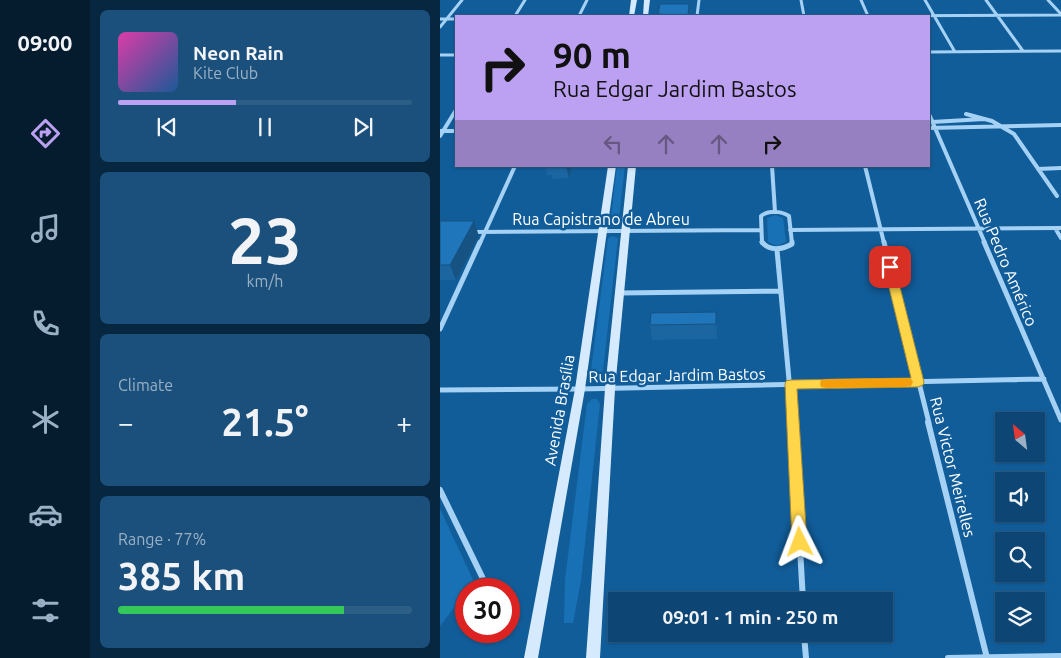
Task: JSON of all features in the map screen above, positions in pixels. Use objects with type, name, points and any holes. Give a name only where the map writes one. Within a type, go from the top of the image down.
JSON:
[{"type":"main road","points":[[631,15],[634,0]]},
{"type":"main road","points":[[646,15],[647,0]]},
{"type":"main road","name":"Avenida Brasília","points":[[531,658],[580,389],[612,167]]},
{"type":"main road","points":[[593,658],[610,389],[632,167]]},
{"type":"street","points":[[440,27],[462,0]]},
{"type":"street","points":[[516,15],[525,0]]},
{"type":"street","points":[[579,15],[586,0]]},
{"type":"street","points":[[697,15],[699,0]]},
{"type":"street","points":[[801,0],[804,15]]},
{"type":"street","points":[[861,0],[868,15]]},
{"type":"street","points":[[925,0],[955,52]]},
{"type":"street","points":[[986,0],[1023,51]]},
{"type":"street","points":[[1048,0],[1061,14]]},
{"type":"street","points":[[930,16],[1061,14]]},
{"type":"street","points":[[1056,15],[1061,21]]},
{"type":"street","points":[[440,19],[455,19]]},
{"type":"street","points":[[930,52],[1061,51]]},
{"type":"street","points":[[440,55],[455,55]]},
{"type":"street","points":[[440,136],[441,131],[455,111]]},
{"type":"street","points":[[966,114],[978,115],[1014,134],[1057,196]]},
{"type":"street","name":"Rua Pedro Américo","points":[[930,117],[1061,420]]},
{"type":"street","points":[[932,122],[984,119]]},
{"type":"street","points":[[961,120],[965,128]]},
{"type":"street","points":[[930,128],[1061,126]]},
{"type":"street","points":[[441,131],[455,131]]},
{"type":"street","points":[[440,329],[515,167]]},
{"type":"street","points":[[772,167],[774,212]]},
{"type":"street","name":"Rua Victor Meirelles","points":[[864,167],[987,658]]},
{"type":"street","points":[[1038,169],[1061,168]]},
{"type":"street","points":[[765,213],[784,213],[789,216],[790,230],[792,244],[788,248],[778,250],[768,248],[762,243],[761,216],[765,213]]},
{"type":"street","points":[[1055,228],[1061,238]]},
{"type":"street","points":[[790,230],[1061,228]]},
{"type":"street","name":"Rua Capistrano de Abreu","points":[[467,232],[761,230]]},
{"type":"street","points":[[778,250],[791,384],[803,592]]},
{"type":"street","points":[[619,293],[782,292]]},
{"type":"street","name":"Rua Edgar Jardim Bastos","points":[[440,390],[610,389],[1044,379]]},
{"type":"street","points":[[440,490],[483,578]]},
{"type":"street","points":[[805,642],[806,658]]},
{"type":"street","points":[[948,658],[1061,656]]},
{"type":"shaded area","points":[[617,167],[625,167],[618,226],[610,226]]},
{"type":"shaded area","points":[[775,215],[783,218],[786,242],[777,246],[768,242],[767,218]]},
{"type":"shaded area","points":[[612,236],[618,238],[602,379],[598,382],[590,379],[608,238]]},
{"type":"shaded area","points":[[592,399],[597,399],[600,404],[581,580],[573,623],[564,623],[565,580],[587,404]]},
{"type":"shaded area","points":[[440,509],[472,578],[455,578],[455,606],[440,626]]},
{"type":"building","points":[[660,4],[689,4],[688,15],[658,14]]},
{"type":"building","points":[[440,221],[474,221],[450,265],[440,265]]},
{"type":"building","points":[[716,312],[716,324],[650,325],[651,313]]},
{"type":"slow traffic","points":[[826,384],[906,382]]},
{"type":"route","points":[[800,542],[791,384],[918,382],[890,267]]}]
